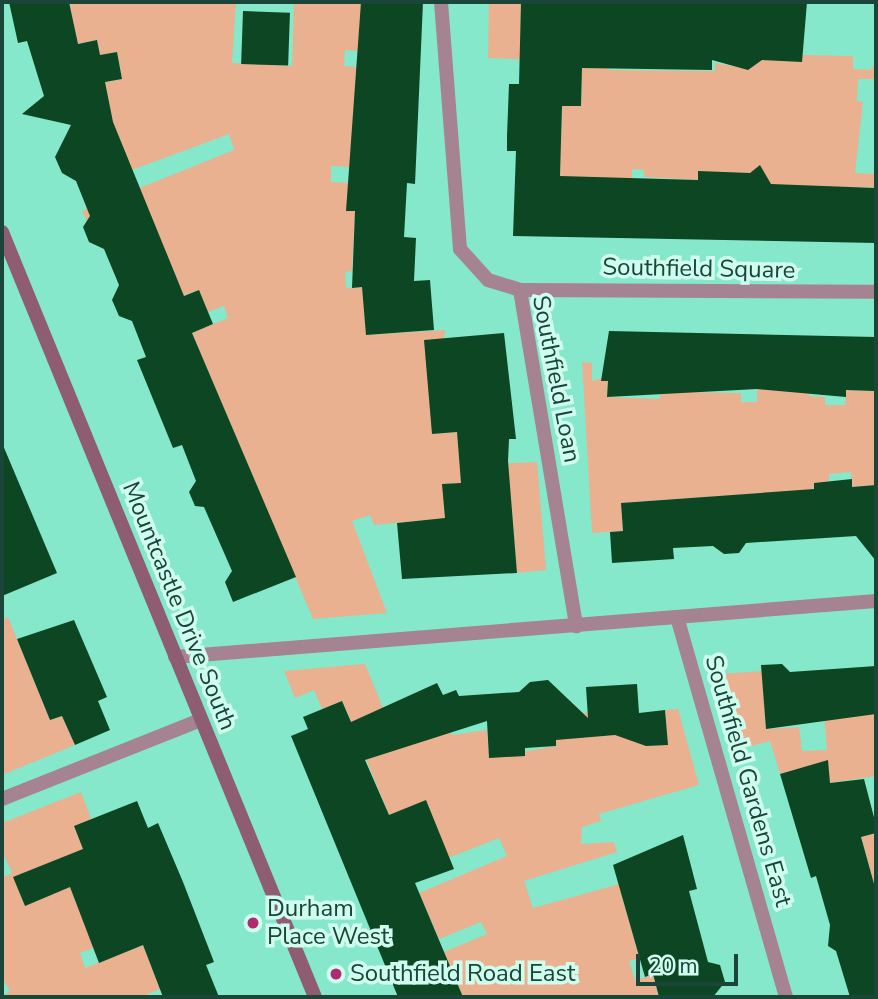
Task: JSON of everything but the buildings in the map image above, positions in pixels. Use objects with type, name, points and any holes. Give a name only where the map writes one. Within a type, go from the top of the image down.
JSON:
[{"type":"street","name":"Southfield Loan","points":[[441,2],[460,249],[488,280],[520,290],[576,626]]},
{"type":"street","name":"Mountcastle Drive South","points":[[2,232],[315,997]]},
{"type":"street","name":"Southfield Square","points":[[520,290],[876,292]]},
{"type":"street","points":[[175,657],[876,601]]},
{"type":"street","name":"Southfield Gardens East","points":[[677,617],[786,997]]},
{"type":"street","points":[[2,799],[201,720]]},
{"type":"shaded area","points":[[69,2],[236,2],[232,63],[292,66],[294,2],[361,2],[360,51],[345,50],[344,66],[357,67],[354,167],[331,166],[331,182],[353,183],[347,211],[355,211],[352,271],[345,272],[346,288],[362,287],[367,335],[445,330],[433,434],[457,432],[460,465],[537,462],[546,570],[517,573],[512,512],[456,492],[455,483],[443,484],[446,518],[374,525],[370,515],[352,521],[387,613],[313,619],[192,333],[228,318],[224,306],[208,312],[199,290],[182,296],[143,198],[87,221],[82,211],[234,150],[229,134],[132,170],[110,115],[105,82],[122,79],[117,52],[100,55],[97,40],[77,44]]},
{"type":"shaded area","points":[[489,2],[521,2],[520,53],[609,55],[609,70],[715,71],[715,63],[749,69],[756,54],[853,56],[853,69],[870,70],[876,63],[876,79],[858,79],[857,101],[863,102],[855,173],[876,174],[876,187],[857,187],[855,242],[768,187],[762,169],[748,176],[698,171],[698,180],[644,177],[644,170],[632,169],[632,179],[523,182],[535,137],[561,138],[562,106],[581,106],[582,87],[564,61],[488,58]]},
{"type":"shaded area","points":[[582,362],[592,363],[592,381],[608,376],[607,397],[660,399],[661,368],[686,392],[741,393],[741,402],[757,402],[757,389],[807,390],[810,396],[825,397],[825,405],[845,405],[846,390],[876,391],[876,485],[852,487],[851,472],[829,474],[829,481],[809,490],[621,503],[623,531],[592,533]]},
{"type":"shaded area","points":[[8,617],[50,720],[62,716],[75,745],[2,775],[2,620]]},
{"type":"shaded area","points":[[365,664],[383,708],[447,724],[452,735],[487,730],[489,758],[556,746],[554,710],[588,713],[641,733],[646,746],[662,745],[665,710],[678,709],[699,785],[599,814],[601,821],[582,827],[581,844],[614,842],[617,852],[524,881],[533,908],[634,880],[620,890],[627,915],[642,911],[641,958],[629,961],[635,980],[653,975],[659,997],[463,997],[446,958],[401,970],[487,934],[481,922],[439,939],[419,893],[507,856],[499,838],[430,865],[433,818],[426,801],[389,815],[342,701],[322,709],[314,690],[295,698],[284,671]]},
{"type":"shaded area","points":[[762,671],[766,729],[799,727],[802,751],[827,750],[822,691],[834,718],[876,714],[876,776],[829,783],[827,761],[780,774],[770,741],[740,749],[719,674]]},
{"type":"shaded area","points":[[81,792],[91,819],[74,827],[84,850],[70,886],[76,903],[137,931],[80,953],[85,968],[143,945],[160,989],[141,997],[2,997],[10,991],[2,978],[2,878],[12,873],[2,851],[2,823]]},
{"type":"shaded area","points":[[876,833],[876,884],[874,885],[861,837]]},
{"type":"place","name":"Durham Place West","points":[[253,923]]},
{"type":"place","name":"Southfield Road East","points":[[336,974]]}]
